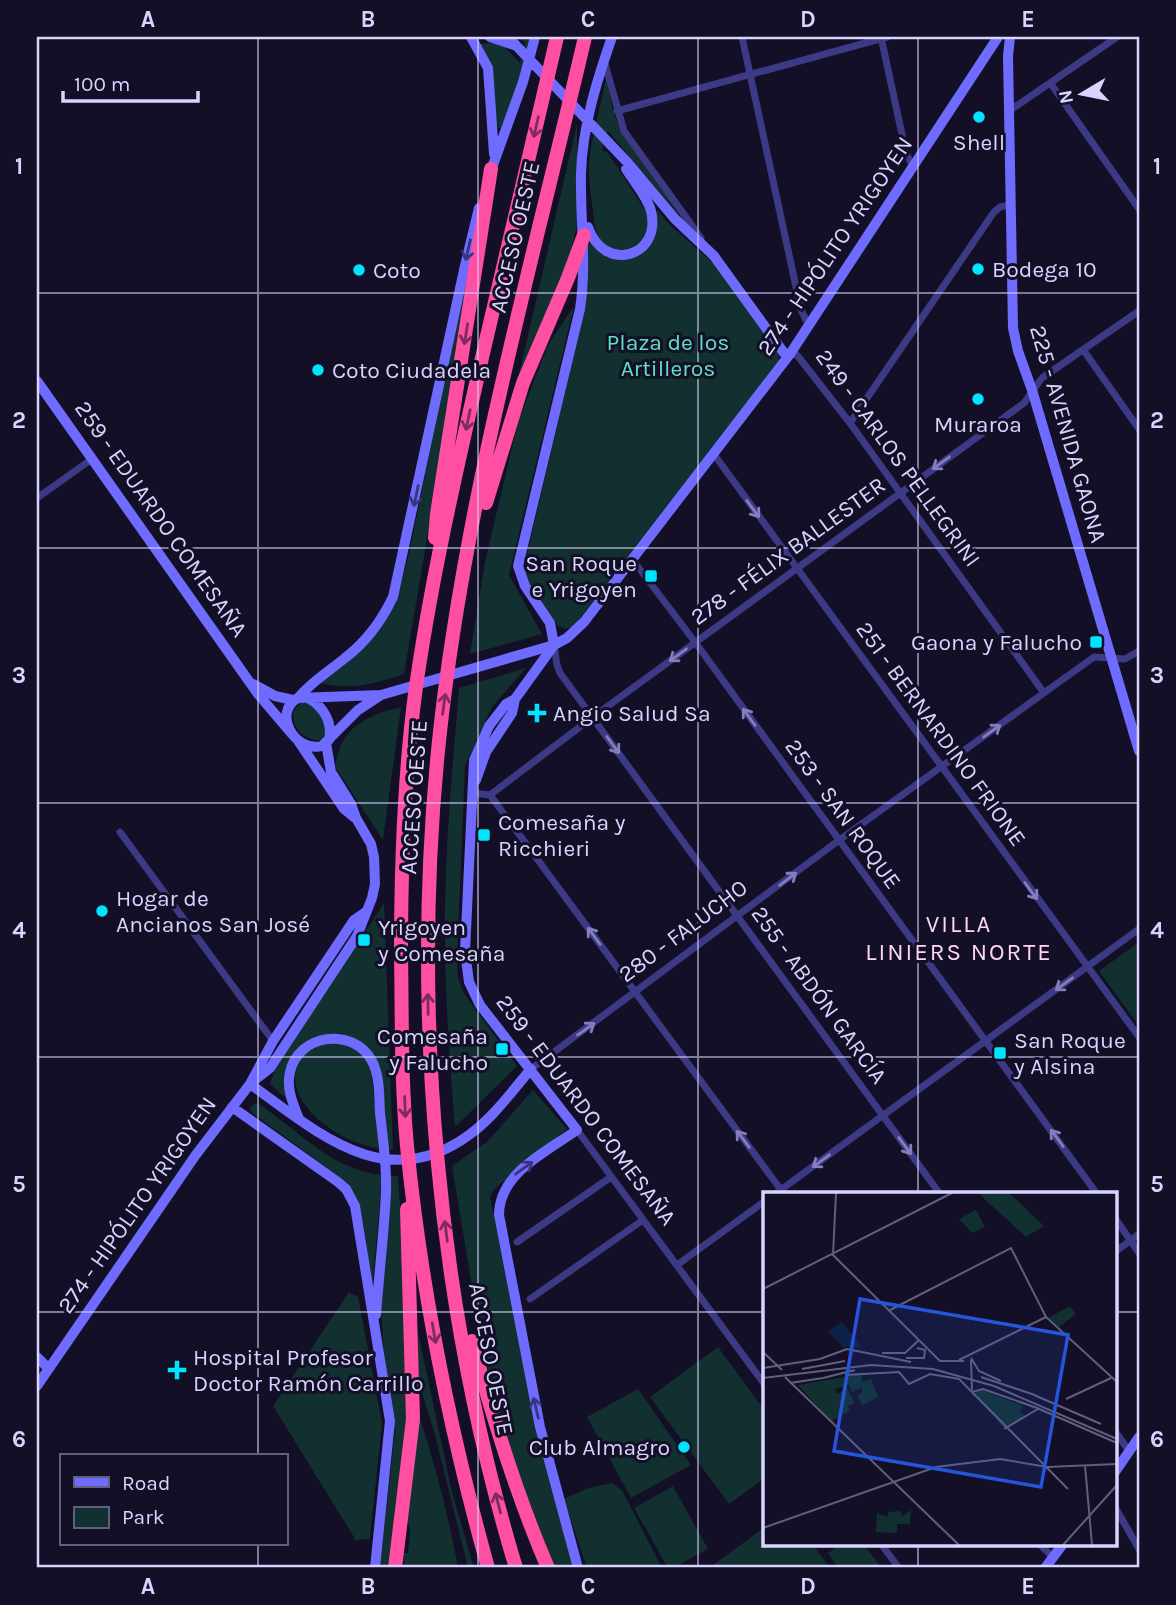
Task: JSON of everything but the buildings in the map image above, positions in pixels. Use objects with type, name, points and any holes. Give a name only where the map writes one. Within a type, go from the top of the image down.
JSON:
[{"type":"highway","name":"ACCESO OESTE","points":[[488,1568],[462,1470],[438,1354],[420,1251],[407,1144],[401,964],[404,831],[415,696],[430,600],[469,415],[557,37]]},
{"type":"highway","name":"ACCESO OESTE","points":[[516,1568],[482,1436],[450,1261],[433,1100],[429,1026],[429,902],[439,739],[466,564],[496,415],[585,37]]},
{"type":"highway","points":[[430,600],[437,514],[493,165]]},
{"type":"highway","points":[[466,564],[523,383],[584,235]]},
{"type":"highway","points":[[396,1568],[413,1419],[407,1144]]},
{"type":"highway","points":[[450,1261],[501,1446],[548,1568]]},
{"type":"street","points":[[471,37],[485,59],[489,76],[493,165]]},
{"type":"street","name":"249 - CARLOS PELLEGRINI","points":[[490,37],[512,43],[608,142],[675,219],[714,256]]},
{"type":"street","points":[[384,694],[358,710],[327,741],[317,747],[295,738],[287,711],[309,685],[367,639],[384,617],[393,597],[466,258],[535,37]]},
{"type":"street","points":[[299,699],[384,694],[554,645],[550,623],[525,586],[518,566],[580,309],[584,273],[581,173],[585,135],[612,37]]},
{"type":"street","points":[[742,37],[801,310],[809,326]]},
{"type":"street","points":[[617,111],[883,37],[906,153],[913,168]]},
{"type":"street","name":"274 - HIPÓLITO YRIGOYEN","points":[[473,790],[486,752],[512,713],[515,699],[554,645],[567,638],[584,622],[790,354],[998,37]]},
{"type":"street","name":"225 - AVENIDA GAONA","points":[[1010,37],[1013,328],[1139,750]]},
{"type":"street","points":[[1009,111],[1117,37]]},
{"type":"street","name":"249 - CARLOS PELLEGRINI","points":[[604,60],[617,111],[628,138],[784,353],[797,355],[850,423],[1044,693]]},
{"type":"street","points":[[1051,84],[1139,209]]},
{"type":"street","points":[[583,210],[592,238],[605,252],[617,256],[634,252],[649,239],[652,222],[648,204],[608,142]]},
{"type":"street","points":[[850,423],[994,212],[1000,207],[1010,205]]},
{"type":"street","name":"278 - FÉLIX BALLESTER","points":[[490,795],[1024,403],[1042,378],[1139,311]]},
{"type":"street","points":[[1084,351],[1139,429]]},
{"type":"street","name":"259 - EDUARDO COMESAÑA","points":[[37,381],[271,711],[295,738],[344,809],[356,818]]},
{"type":"street","name":"251 - BERNARDINO FRIONE","points":[[713,453],[1139,1037]]},
{"type":"street","points":[[37,498],[92,459]]},
{"type":"street","name":"253 - SAN ROQUE","points":[[632,559],[1096,1192]]},
{"type":"street","name":"255 - ABDÓN GARCÍA","points":[[554,645],[560,673],[939,1192]]},
{"type":"street","name":"280 - FALUCHO","points":[[250,1084],[336,1143],[362,1154],[392,1159],[422,1156],[451,1146],[477,1129],[531,1069],[838,841],[1094,657],[1125,659],[1139,651]]},
{"type":"street","name":"259 - EDUARDO COMESAÑA","points":[[251,682],[275,696],[299,699]]},
{"type":"street","points":[[299,699],[320,706],[328,719],[330,734],[327,741]]},
{"type":"street","name":"259 - EDUARDO COMESAÑA","points":[[327,741],[331,772],[371,844],[375,870]]},
{"type":"street","points":[[473,790],[490,795],[780,1192],[1139,929]]},
{"type":"street","name":"259 - EDUARDO COMESAÑA","points":[[473,790],[465,952],[473,993],[763,1382]]},
{"type":"street","points":[[120,832],[273,1041]]},
{"type":"street","name":"274 - HIPÓLITO YRIGOYEN","points":[[250,1084],[270,1068],[357,936],[368,911],[375,884],[375,870]]},
{"type":"street","name":"274 - HIPÓLITO YRIGOYEN","points":[[37,1387],[195,1156],[250,1084],[273,1041],[355,920],[368,911]]},
{"type":"street","points":[[299,1119],[291,1098],[289,1079],[290,1071],[302,1051],[320,1040],[339,1038],[354,1044],[368,1055],[377,1074],[386,1177],[374,1333]]},
{"type":"street","points":[[232,1107],[346,1189],[357,1215],[390,1420],[375,1568]]},
{"type":"street","points":[[577,1130],[513,1176],[502,1194],[499,1215],[540,1427],[579,1568]]},
{"type":"street","points":[[517,1242],[611,1177]]},
{"type":"street","points":[[677,1265],[763,1203]]},
{"type":"street","points":[[1116,1219],[1139,1253]]},
{"type":"street","points":[[530,1299],[643,1220]]},
{"type":"street","points":[[1116,1251],[1139,1234]]},
{"type":"street","points":[[37,1357],[48,1368]]},
{"type":"street","points":[[1116,1432],[1129,1451]]},
{"type":"street","points":[[1116,1470],[1139,1437]]},
{"type":"street","points":[[1116,1509],[1139,1549]]},
{"type":"street","points":[[882,1546],[899,1568]]},
{"type":"street","points":[[1041,1546],[1053,1557]]},
{"type":"street","points":[[1045,1568],[1061,1546]]},
{"type":"green space","points":[[519,37],[531,37],[516,88],[501,128],[498,128],[480,44],[500,45],[520,63],[525,43]]},
{"type":"green space","points":[[606,78],[620,130],[690,228],[608,131],[602,150],[608,153],[647,213],[645,233],[640,241],[625,251],[608,249],[601,242],[594,223],[590,151]]},
{"type":"green space","points":[[577,124],[577,225],[567,269],[522,374],[519,374]]},
{"type":"green space","points":[[483,209],[404,674],[361,685],[340,686],[318,682],[378,631],[396,604],[410,549],[466,275]]},
{"type":"green space","name":"Plaza de los Artilleros","points":[[655,211],[716,266],[778,352],[779,360],[573,627],[565,629],[558,626],[523,571],[586,304],[588,242],[608,258],[619,260],[643,252],[656,234]]},
{"type":"green space","points":[[574,306],[509,575],[542,634],[470,654],[485,562],[518,422],[548,345]]},
{"type":"green space","points":[[526,668],[492,707],[465,766],[457,957],[458,978],[465,995],[517,1066],[455,1127],[447,1018],[445,908],[448,825],[459,688]]},
{"type":"green space","points":[[308,700],[325,724],[322,740],[305,736],[295,724],[294,710]]},
{"type":"green space","points":[[401,707],[383,840],[335,767],[343,742],[357,725],[366,719]]},
{"type":"green space","points":[[384,903],[393,1149],[386,1150],[378,1065],[365,1046],[341,1033],[316,1037],[296,1049],[284,1074],[289,1101],[270,1084],[276,1067]]},
{"type":"green space","points":[[1139,942],[1139,1026],[1099,971]]},
{"type":"green space","points":[[347,1044],[364,1057],[371,1068],[379,1148],[365,1146],[334,1131],[308,1109],[299,1095],[295,1081],[297,1066],[306,1053],[319,1045]]},
{"type":"green space","points":[[533,1090],[567,1129],[493,1190],[490,1197],[538,1441],[575,1568],[555,1568],[513,1462],[483,1353],[452,1166],[487,1142]]},
{"type":"green space","points":[[255,1103],[266,1108],[316,1148],[353,1168],[382,1175],[373,1281],[361,1215],[352,1191],[344,1180],[251,1112],[250,1108]]},
{"type":"green space","points":[[390,1176],[398,1176],[406,1291],[410,1421],[391,1568],[380,1568],[395,1430],[385,1366],[381,1309]]},
{"type":"green space","points":[[349,1292],[358,1297],[382,1423],[370,1539],[354,1540],[273,1406]]},
{"type":"green space","points":[[414,1314],[452,1492],[474,1568],[468,1568],[435,1435],[416,1373]]},
{"type":"green space","points":[[718,1347],[763,1408],[763,1479],[729,1504],[650,1397]]},
{"type":"green space","points":[[638,1389],[691,1465],[631,1498],[587,1417]]},
{"type":"green space","points":[[419,1415],[441,1491],[458,1568],[405,1568],[403,1553],[408,1553],[410,1535],[409,1525],[406,1524]]},
{"type":"green space","points":[[612,1483],[622,1490],[662,1568],[587,1568],[564,1499],[588,1488]]},
{"type":"green space","points":[[673,1486],[708,1549],[673,1568],[668,1568],[634,1508]]},
{"type":"green space","points":[[763,1528],[763,1546],[814,1546],[830,1568],[709,1568]]},
{"type":"green space","points":[[838,1546],[865,1546],[882,1568],[838,1568],[828,1553]]},
{"type":"place","name":"Shell","points":[[979,117]]},
{"type":"place","name":"Bodega 10","points":[[978,269]]},
{"type":"place","name":"Coto","points":[[359,270]]},
{"type":"place","name":"Coto Ciudadela","points":[[318,370]]},
{"type":"place","name":"Muraroa","points":[[978,399]]},
{"type":"place","name":"San Roque e Yrigoyen","points":[[651,576]]},
{"type":"place","name":"Gaona y Falucho","points":[[1096,642]]},
{"type":"place","name":"Angio Salud Sa","points":[[537,713]]},
{"type":"place","name":"Comesaña y Ricchieri","points":[[484,835]]},
{"type":"place","name":"Hogar de Ancianos San José","points":[[102,911]]},
{"type":"place","name":"Yrigoyen y Comesaña","points":[[364,940]]},
{"type":"place","name":"Comesaña y Falucho","points":[[502,1049]]},
{"type":"place","name":"San Roque y Alsina","points":[[1000,1053]]},
{"type":"place","name":"Hospital Profesor Doctor Ramón Carrillo","points":[[177,1370]]},
{"type":"place","name":"Club Almagro","points":[[684,1447]]},
{"type":"district","name":"VILLA LINIERS NORTE","points":[[959,938]]}]
